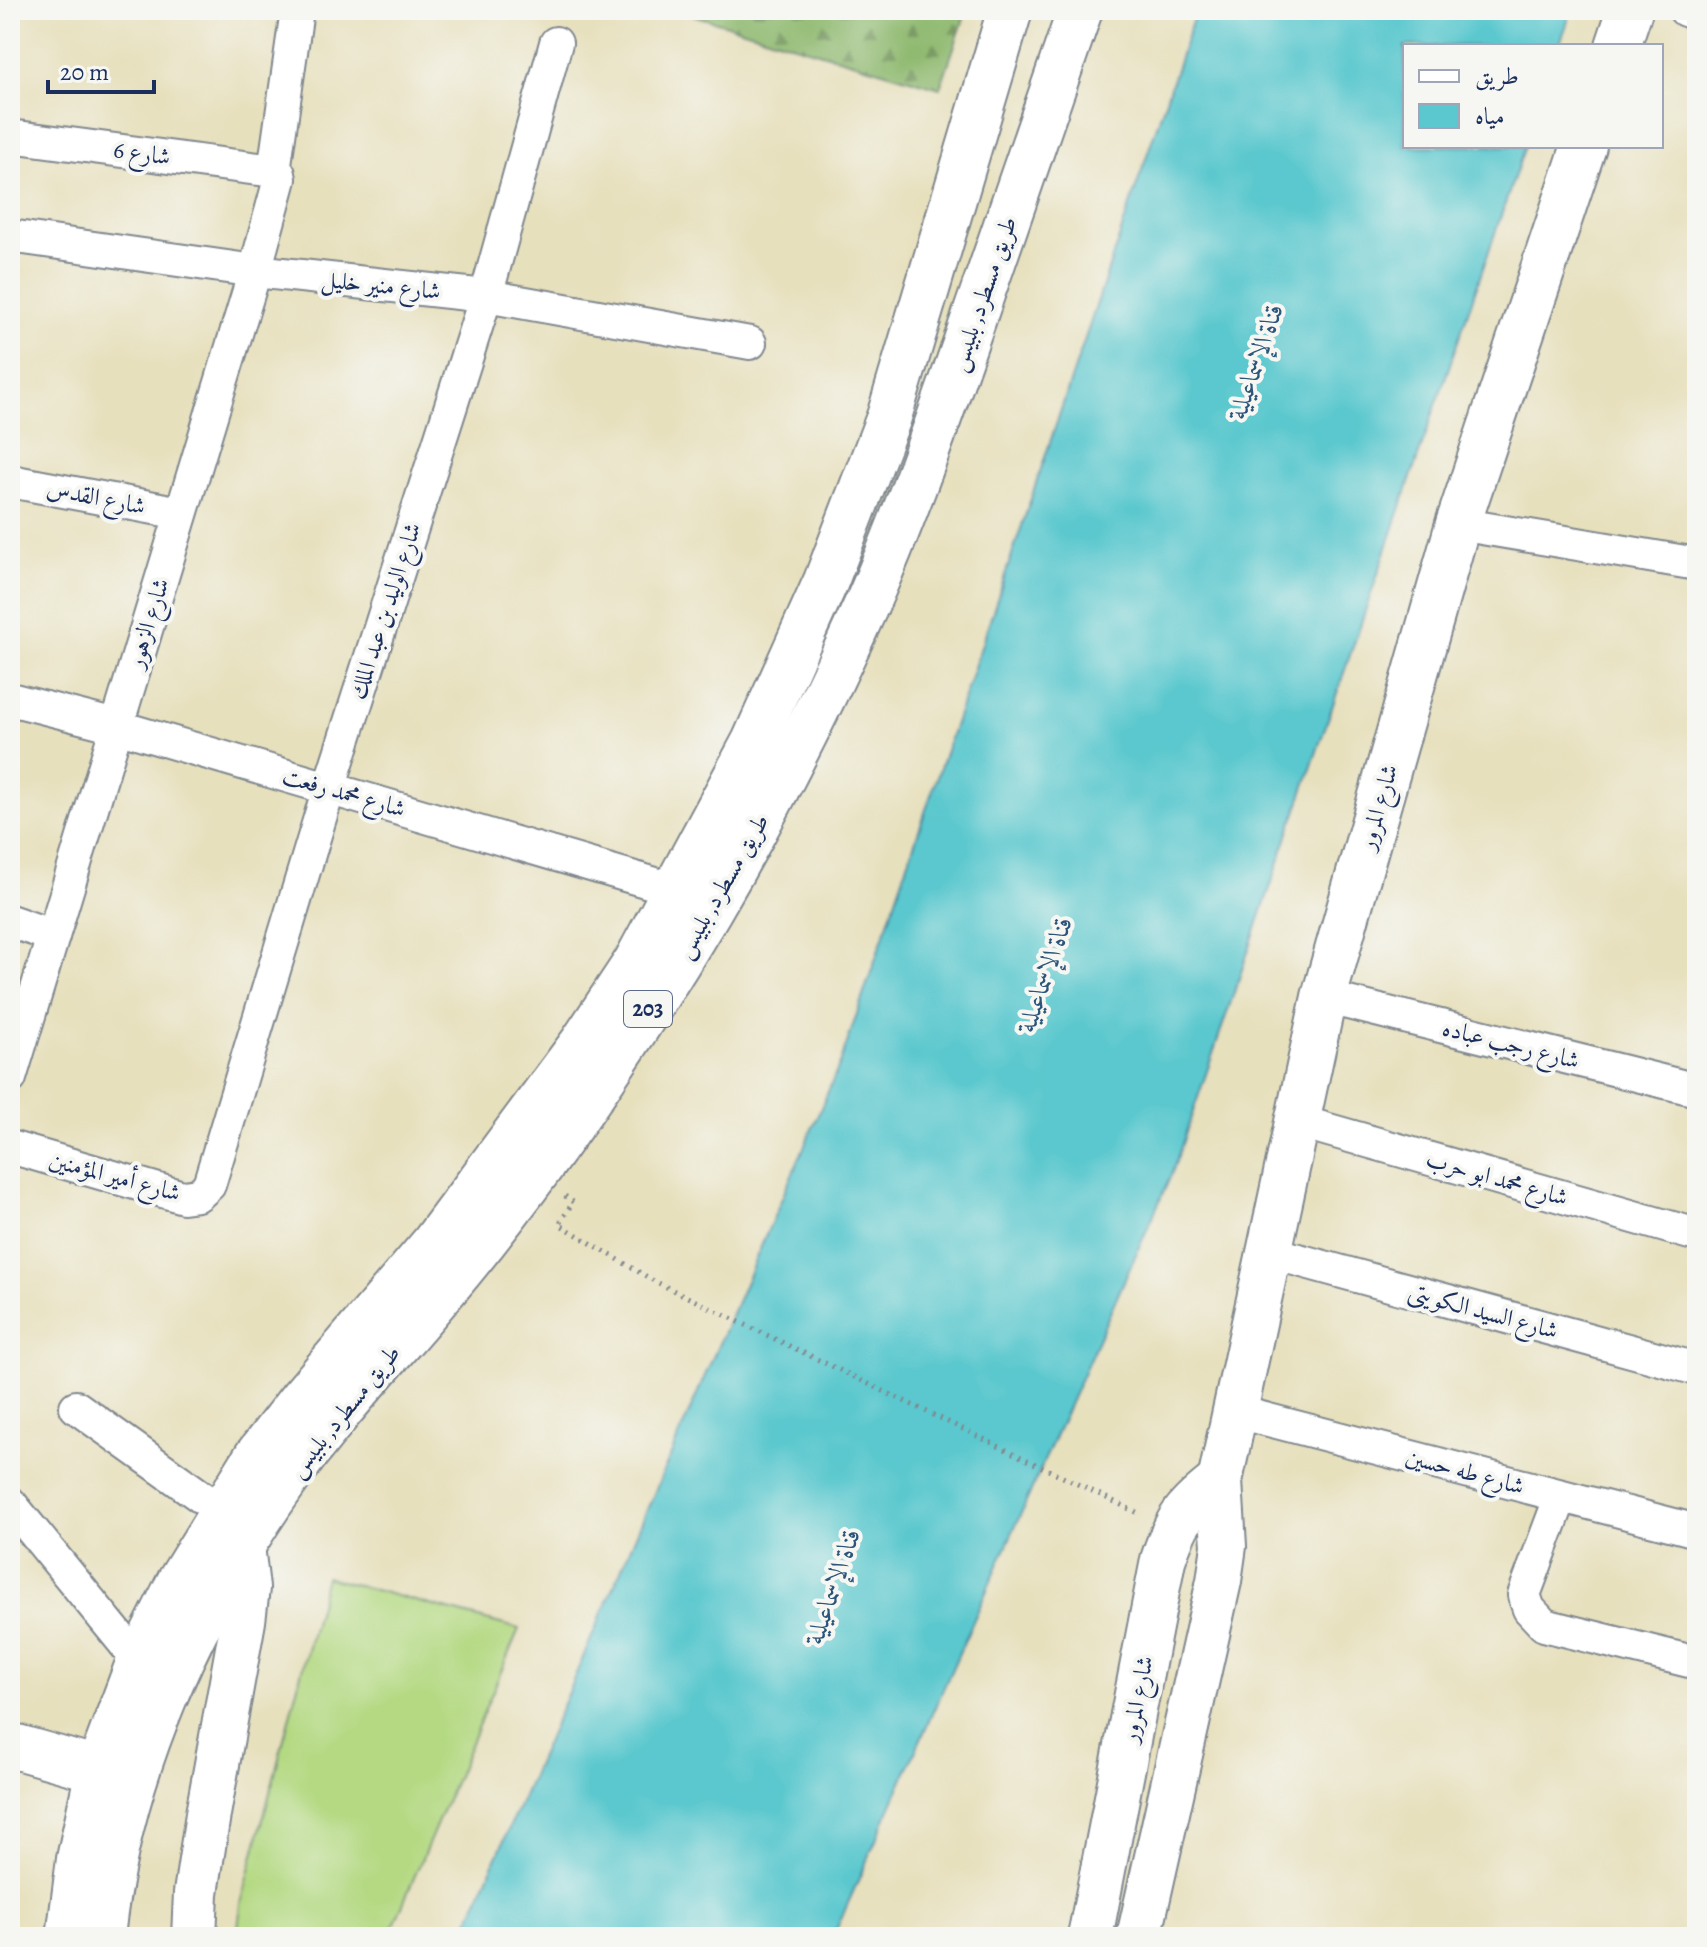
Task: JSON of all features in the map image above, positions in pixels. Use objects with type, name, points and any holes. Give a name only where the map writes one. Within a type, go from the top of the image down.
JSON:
[{"type":"main road","name":"طريق مسطرد, بلبيس","points":[[102,1937],[115,1856],[141,1757],[171,1683],[203,1617],[256,1457],[301,1399],[433,1244],[583,1042],[636,962],[754,742],[826,581],[889,417],[1010,10]]},
{"type":"main road","name":"طريق مسطرد, بلبيس","points":[[69,1937],[79,1859],[98,1770],[139,1661],[179,1582],[232,1528],[287,1480],[464,1266],[534,1176],[615,1060],[712,905],[794,757],[863,610],[935,432],[1080,10]]},
{"type":"main road","points":[[1619,44],[1630,10]]},
{"type":"main road","name":"شارع المرور","points":[[1139,1937],[1219,1581],[1224,1546],[1220,1481],[1324,997],[1458,524],[1583,148]]},
{"type":"main road","name":"شارع المرور","points":[[1090,1937],[1163,1560],[1172,1530],[1193,1502],[1220,1481]]},
{"type":"main road","points":[[194,1937],[196,1893],[247,1588],[232,1528]]},
{"type":"main road","points":[[10,1745],[98,1770]]},
{"type":"street","points":[[274,171],[297,10]]},
{"type":"street","points":[[1685,10],[1697,14]]},
{"type":"street","name":"شارع الوليد بن عبد الملك","points":[[211,1178],[329,788],[486,296],[556,43]]},
{"type":"street","name":"شارع 6","points":[[10,136],[274,171]]},
{"type":"street","name":"شارع الزهور","points":[[10,1078],[255,271],[280,179],[274,171]]},
{"type":"street","name":"شارع منير خليل","points":[[10,236],[255,271],[486,296],[750,343]]},
{"type":"street","name":"شارع القدس","points":[[10,481],[181,513]]},
{"type":"street","points":[[1458,524],[1697,564]]},
{"type":"street","name":"شارع محمد رفعت","points":[[10,699],[116,726],[676,890]]},
{"type":"street","points":[[10,921],[53,936]]},
{"type":"street","name":"شارع رجب عباده","points":[[1324,997],[1697,1090]]},
{"type":"street","name":"شارع محمد ابو حرب","points":[[1297,1121],[1697,1235]]},
{"type":"street","name":"شارع أمير المؤمنين","points":[[10,1147],[183,1197],[198,1195],[209,1185],[211,1178]]},
{"type":"street","name":"شارع السيد الكويتى","points":[[1269,1252],[1697,1369]]},
{"type":"street","points":[[76,1407],[232,1528]]},
{"type":"street","name":"شارع طه حسين","points":[[1234,1411],[1697,1531]]},
{"type":"street","points":[[1561,1496],[1524,1595],[1529,1609],[1544,1625],[1697,1663]]},
{"type":"street","points":[[10,1503],[139,1661]]},
{"type":"path","points":[[534,1176],[573,1202],[559,1224],[654,1281],[1172,1530]]},
{"type":"green space","points":[[676,10],[967,10],[940,88]]},
{"type":"green space","points":[[326,1577],[519,1629],[389,1937],[258,1937],[238,1928],[241,1904]]},
{"type":"water","name":"قناة الإسماعيلية","points":[[1196,10],[1572,10],[1560,44],[1403,44],[1403,148],[1524,148],[1172,1173],[833,1937],[462,1937],[840,1064]]}]
